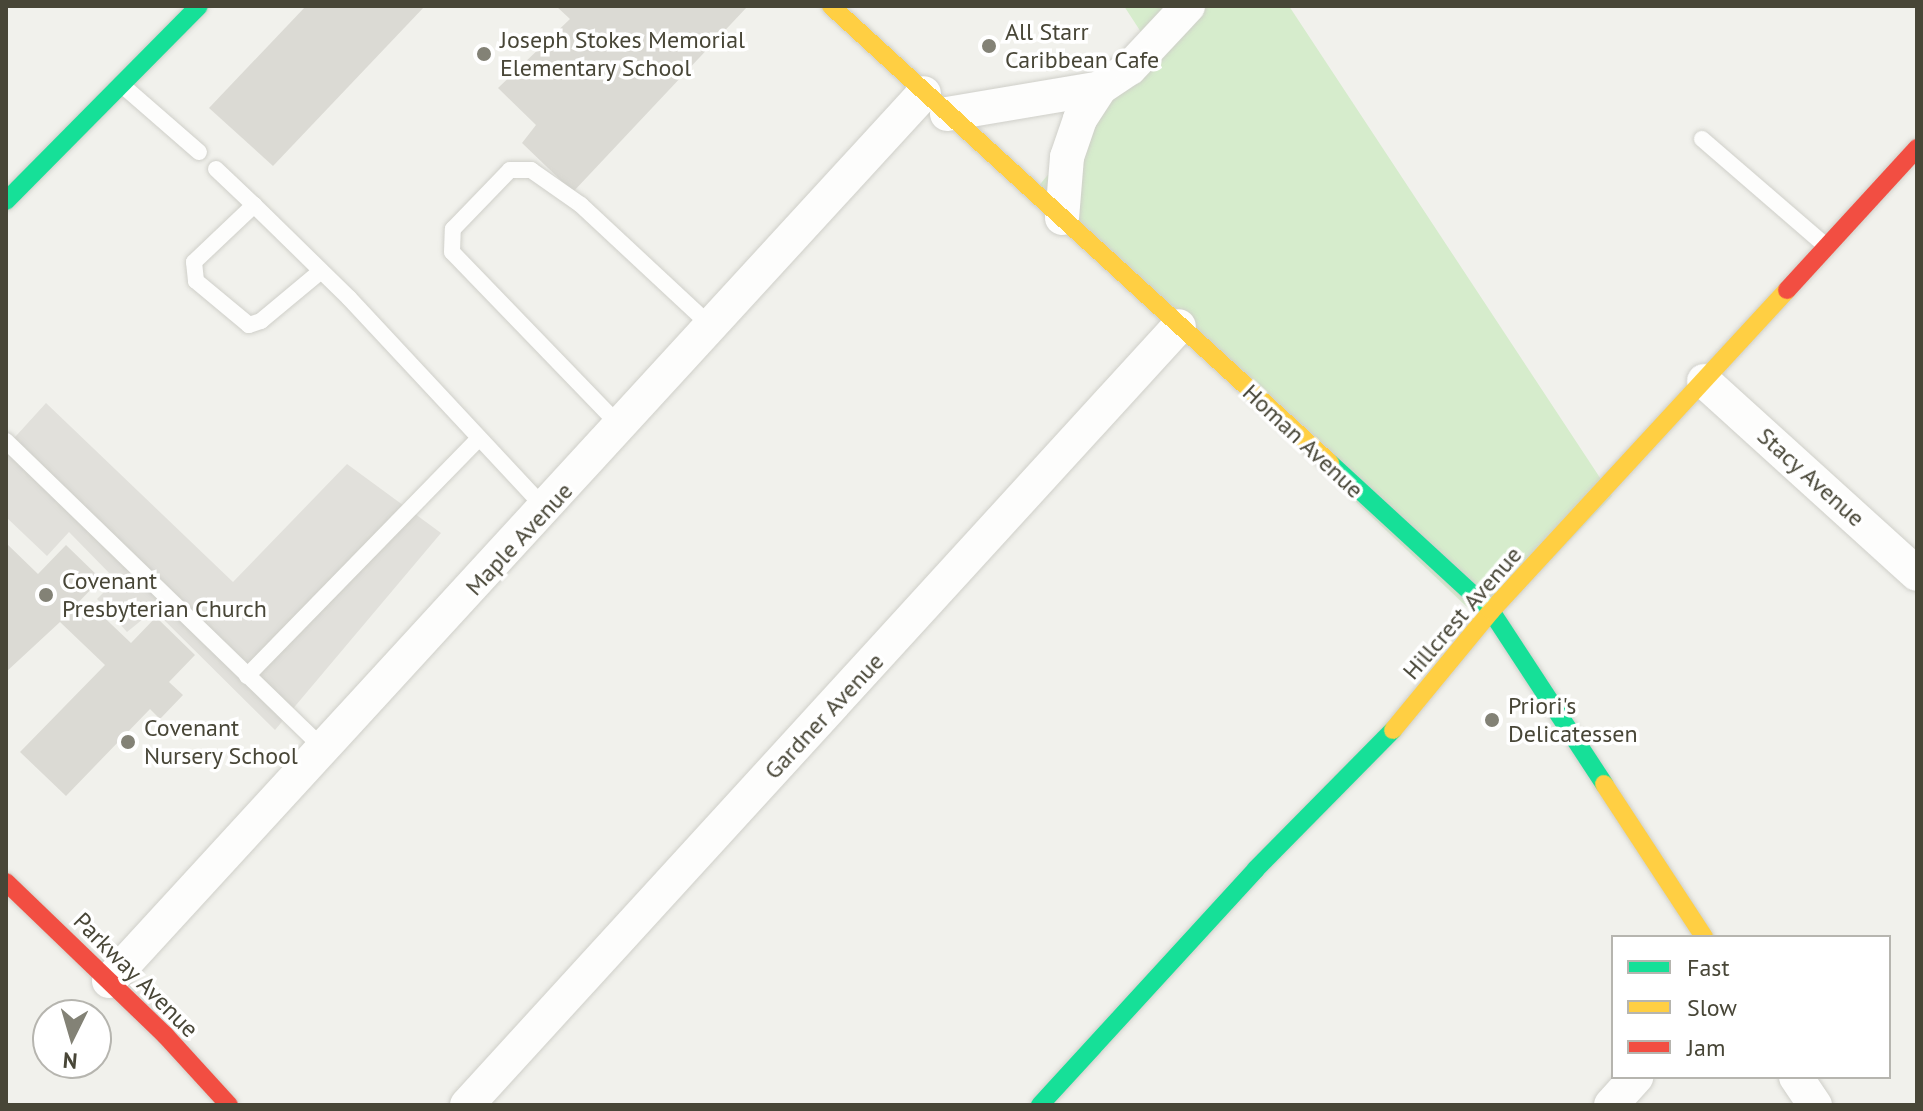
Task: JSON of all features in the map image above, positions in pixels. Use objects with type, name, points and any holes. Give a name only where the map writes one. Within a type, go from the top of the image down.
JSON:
[{"type":"street","points":[[6,201],[199,6]]},
{"type":"street","name":"Homan Avenue","points":[[831,6],[1491,611],[1703,935]]},
{"type":"street","points":[[1062,218],[1067,157],[1080,119],[1100,88],[1130,68],[1188,6]]},
{"type":"street","points":[[936,104],[1100,88]]},
{"type":"street","name":"Maple Avenue","points":[[109,981],[713,328],[936,104]]},
{"type":"street","name":"Hillcrest Avenue","points":[[1040,1105],[1256,869],[1400,723],[1491,611],[1917,148]]},
{"type":"street","name":"Gardner Avenue","points":[[467,1105],[1179,326]]},
{"type":"street","name":"Stacy Avenue","points":[[1704,381],[1917,574]]},
{"type":"street","name":"Parkway Avenue","points":[[9,891],[109,981],[229,1105]]},
{"type":"street","points":[[1611,1105],[1634,1079]]},
{"type":"street","points":[[1797,1079],[1815,1105]]},
{"type":"lane","points":[[121,84],[199,152]]},
{"type":"lane","points":[[1702,139],[1827,247]]},
{"type":"lane","points":[[216,169],[321,271],[546,509]]},
{"type":"lane","points":[[621,427],[452,252],[453,229],[510,170],[531,170],[581,205],[713,328]]},
{"type":"lane","points":[[254,205],[194,262],[196,281],[249,325],[261,321],[321,271]]},
{"type":"lane","points":[[247,676],[479,438]]},
{"type":"lane","points":[[6,441],[325,749]]},
{"type":"green space","points":[[1124,6],[1289,6],[1612,496],[1487,626],[1032,194],[1152,49]]},
{"type":"shaded area","points":[[46,403],[233,582],[347,464],[441,533],[275,730],[154,610],[127,632],[97,599],[116,580],[69,532],[47,556],[6,517],[6,447]]},
{"type":"building","points":[[306,6],[425,6],[273,166],[209,108]]},
{"type":"building","name":"Joseph Stokes Memorial Elementary School","points":[[556,6],[747,7],[573,192],[522,143],[536,125],[498,88],[570,19]]},
{"type":"building","points":[[6,543],[38,574],[66,545],[101,579],[70,611],[76,618],[90,604],[131,643],[156,617],[195,655],[169,682],[183,695],[160,719],[150,709],[66,796],[20,752],[105,665],[60,622],[6,672]]},
{"type":"traffic: fast","points":[[6,201],[199,6]]},
{"type":"traffic: fast","points":[[1330,463],[1491,611],[1604,784]]},
{"type":"traffic: fast","points":[[1040,1105],[1256,869],[1393,730]]},
{"type":"traffic: slow","points":[[831,6],[1330,463]]},
{"type":"traffic: slow","points":[[1393,730],[1491,611],[1787,290]]},
{"type":"traffic: slow","points":[[1604,784],[1703,935]]},
{"type":"traffic: jam","points":[[1787,290],[1917,148]]},
{"type":"traffic: jam","points":[[6,882],[165,1035],[229,1105]]},
{"type":"place","name":"All Starr Caribbean Cafe","points":[[989,46]]},
{"type":"place","name":"Joseph Stokes Memorial Elementary School","points":[[484,54]]},
{"type":"place","name":"Covenant Presbyterian Church","points":[[46,595]]},
{"type":"place","name":"Priori's Delicatessen","points":[[1492,720]]},
{"type":"place","name":"Covenant Nursery School","points":[[128,742]]}]
